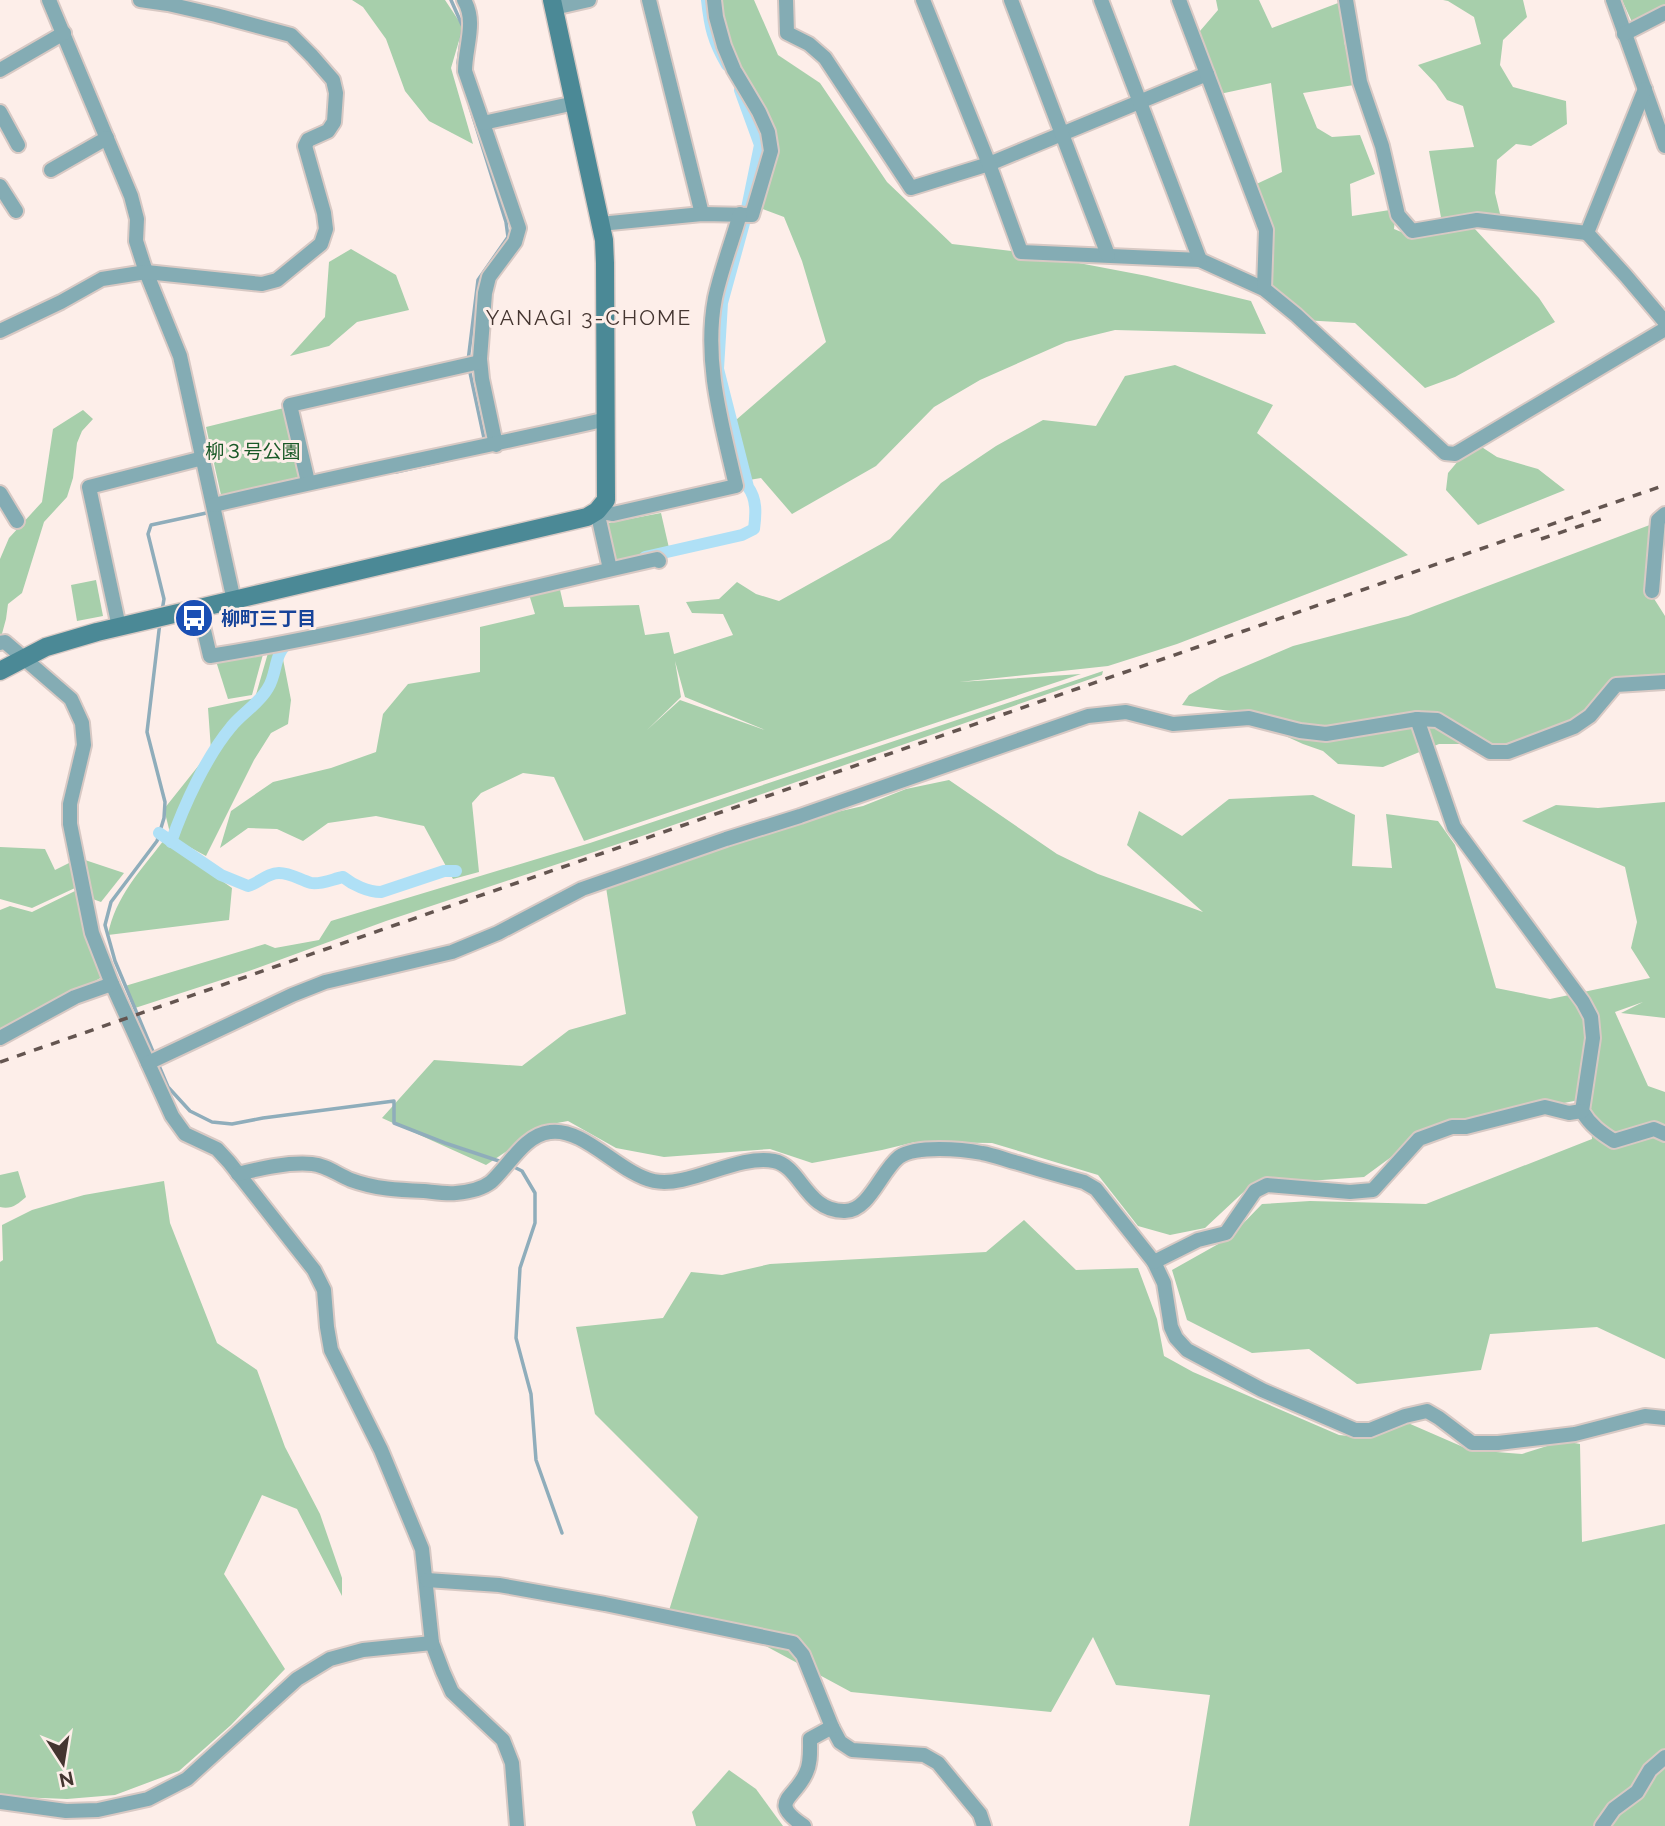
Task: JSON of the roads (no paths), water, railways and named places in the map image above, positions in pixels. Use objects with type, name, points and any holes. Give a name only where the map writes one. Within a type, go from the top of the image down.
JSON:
[{"type":"street","points":[[49,0],[131,196],[137,219],[136,242],[180,356],[234,601]]},
{"type":"street","points":[[0,331],[102,279],[146,272],[262,284],[277,280],[321,244],[326,229],[324,213],[306,146],[308,140],[328,131],[334,122],[336,93],[332,80],[292,35],[216,15],[140,0]]},
{"type":"street","points":[[216,15],[219,0]]},
{"type":"street","points":[[464,0],[470,18],[465,71],[519,228],[515,242],[489,277],[485,293],[480,362],[496,445]]},
{"type":"street","points":[[0,671],[24,657],[68,640],[587,517],[597,511],[606,500],[606,263],[553,4],[589,0]]},
{"type":"street","points":[[649,0],[702,214]]},
{"type":"street","points":[[600,224],[702,214],[752,215],[771,151],[768,132],[724,46],[714,0]]},
{"type":"street","points":[[786,0],[787,33],[809,44],[825,58],[911,188],[989,164],[1207,74]]},
{"type":"street","points":[[923,0],[1021,252],[1200,260],[1264,289],[1296,315],[1445,453],[1455,454],[1665,329]]},
{"type":"street","points":[[1011,0],[1108,256]]},
{"type":"street","points":[[1101,0],[1200,260]]},
{"type":"street","points":[[1179,0],[1266,230],[1264,289]]},
{"type":"street","points":[[1346,0],[1360,82],[1382,146],[1398,215],[1412,231],[1477,220],[1587,233],[1665,322]]},
{"type":"street","points":[[1613,0],[1665,146]]},
{"type":"street","points":[[1624,34],[1665,13]]},
{"type":"street","points":[[0,70],[64,33]]},
{"type":"street","points":[[1587,233],[1645,89]]},
{"type":"street","points":[[483,123],[575,103]]},
{"type":"street","points":[[0,112],[18,145]]},
{"type":"street","points":[[51,170],[107,138]]},
{"type":"street","points":[[0,186],[16,211]]},
{"type":"street","points":[[597,511],[613,514],[736,486],[714,388],[710,350],[715,298],[740,214]]},
{"type":"street","points":[[308,482],[290,405],[480,362]]},
{"type":"street","points":[[214,505],[308,482],[496,445],[607,419]]},
{"type":"street","points":[[119,627],[89,487],[203,458]]},
{"type":"street","points":[[0,493],[17,521]]},
{"type":"street","points":[[597,511],[610,569]]},
{"type":"street","points":[[1652,591],[1658,520],[1665,514]]},
{"type":"street","points":[[199,609],[210,656],[323,636],[610,569],[656,559],[659,561]]},
{"type":"street","points":[[0,643],[5,642],[71,699],[82,723],[84,745],[71,804],[70,824],[92,933],[112,984],[172,1116],[185,1134],[217,1149],[314,1270],[324,1290],[331,1350],[381,1451],[422,1549],[432,1643],[452,1692],[503,1740],[512,1763],[517,1826]]},
{"type":"street","points":[[148,1063],[325,982],[452,951],[498,933],[582,889],[1088,716],[1126,712],[1173,724],[1249,718],[1300,731],[1326,734],[1417,719],[1437,720],[1490,752],[1508,752],[1574,727],[1590,716],[1616,685],[1665,681]]},
{"type":"street","points":[[1417,719],[1454,827],[1583,1002],[1591,1017],[1593,1038],[1583,1111],[1599,1132],[1614,1141],[1654,1129],[1665,1134]]},
{"type":"street","points":[[0,1038],[75,998],[112,984]]},
{"type":"street","points":[[1154,1262],[1198,1240],[1226,1233],[1255,1191],[1267,1185],[1350,1192],[1373,1190],[1419,1139],[1452,1127],[1466,1127],[1545,1107],[1569,1113],[1583,1111]]},
{"type":"street","points":[[238,1174],[261,1168],[314,1164],[377,1188],[455,1194],[489,1183],[534,1137],[550,1132],[570,1133],[634,1172],[654,1181],[675,1180],[753,1161],[776,1161],[792,1171],[813,1199],[834,1210],[847,1211],[864,1203],[889,1166],[901,1156],[918,1149],[982,1153],[1084,1182],[1096,1189],[1154,1262],[1164,1283],[1171,1327],[1186,1350],[1262,1390],[1355,1430],[1370,1430],[1426,1411],[1472,1443],[1498,1443],[1575,1434],[1645,1416],[1665,1418]]},
{"type":"street","points":[[427,1580],[499,1585],[793,1643],[803,1655],[840,1742],[852,1750],[924,1755],[938,1763],[980,1814],[984,1826]]},
{"type":"street","points":[[0,1802],[66,1811],[99,1810],[148,1799],[187,1779],[297,1679],[330,1659],[363,1650],[432,1643]]},
{"type":"street","points":[[804,1826],[786,1810],[785,1805],[807,1772],[810,1740],[832,1727]]},
{"type":"street","points":[[1602,1826],[1614,1809],[1637,1792],[1650,1770],[1665,1757]]},
{"type":"waterway","points":[[451,0],[463,27],[458,63],[460,70]]},
{"type":"waterway","points":[[707,0],[713,34],[727,65]]},
{"type":"waterway","points":[[645,557],[742,535],[754,529],[754,502],[718,369],[722,303],[744,223],[760,145],[740,90]]},
{"type":"waterway","points":[[468,361],[478,280],[508,237],[506,222],[470,107]]},
{"type":"waterway","points":[[469,368],[485,443]]},
{"type":"waterway","points":[[396,472],[454,459]]},
{"type":"waterway","points":[[162,611],[164,599],[148,534],[151,525],[211,512]]},
{"type":"waterway","points":[[154,1054],[115,961],[105,925],[111,902],[157,841],[164,818],[165,802],[147,732],[160,622]]},
{"type":"waterway","points":[[171,842],[204,767],[235,722],[264,694],[271,682],[278,657],[290,641]]},
{"type":"waterway","points":[[159,833],[221,875],[248,886],[279,873],[315,883],[343,877],[361,888],[381,892],[444,871],[456,871]]},
{"type":"waterway","points":[[157,1061],[168,1087],[190,1111],[212,1122],[232,1124],[394,1101],[394,1123],[502,1162]]},
{"type":"waterway","points":[[512,1166],[522,1171],[535,1193],[535,1223],[520,1268],[516,1338],[531,1394],[536,1460],[562,1533]]},
{"type":"railway","points":[[0,1062],[1665,485]]},
{"type":"railway","points":[[1541,539],[1601,519]]},
{"type":"place","name":"柳町三丁目","points":[[194,618]]},
{"type":"district","name":"YANAGI 3-CHOME","points":[[589,317]]},
{"type":"park label","name":"柳３号公園","points":[[253,451]]}]
